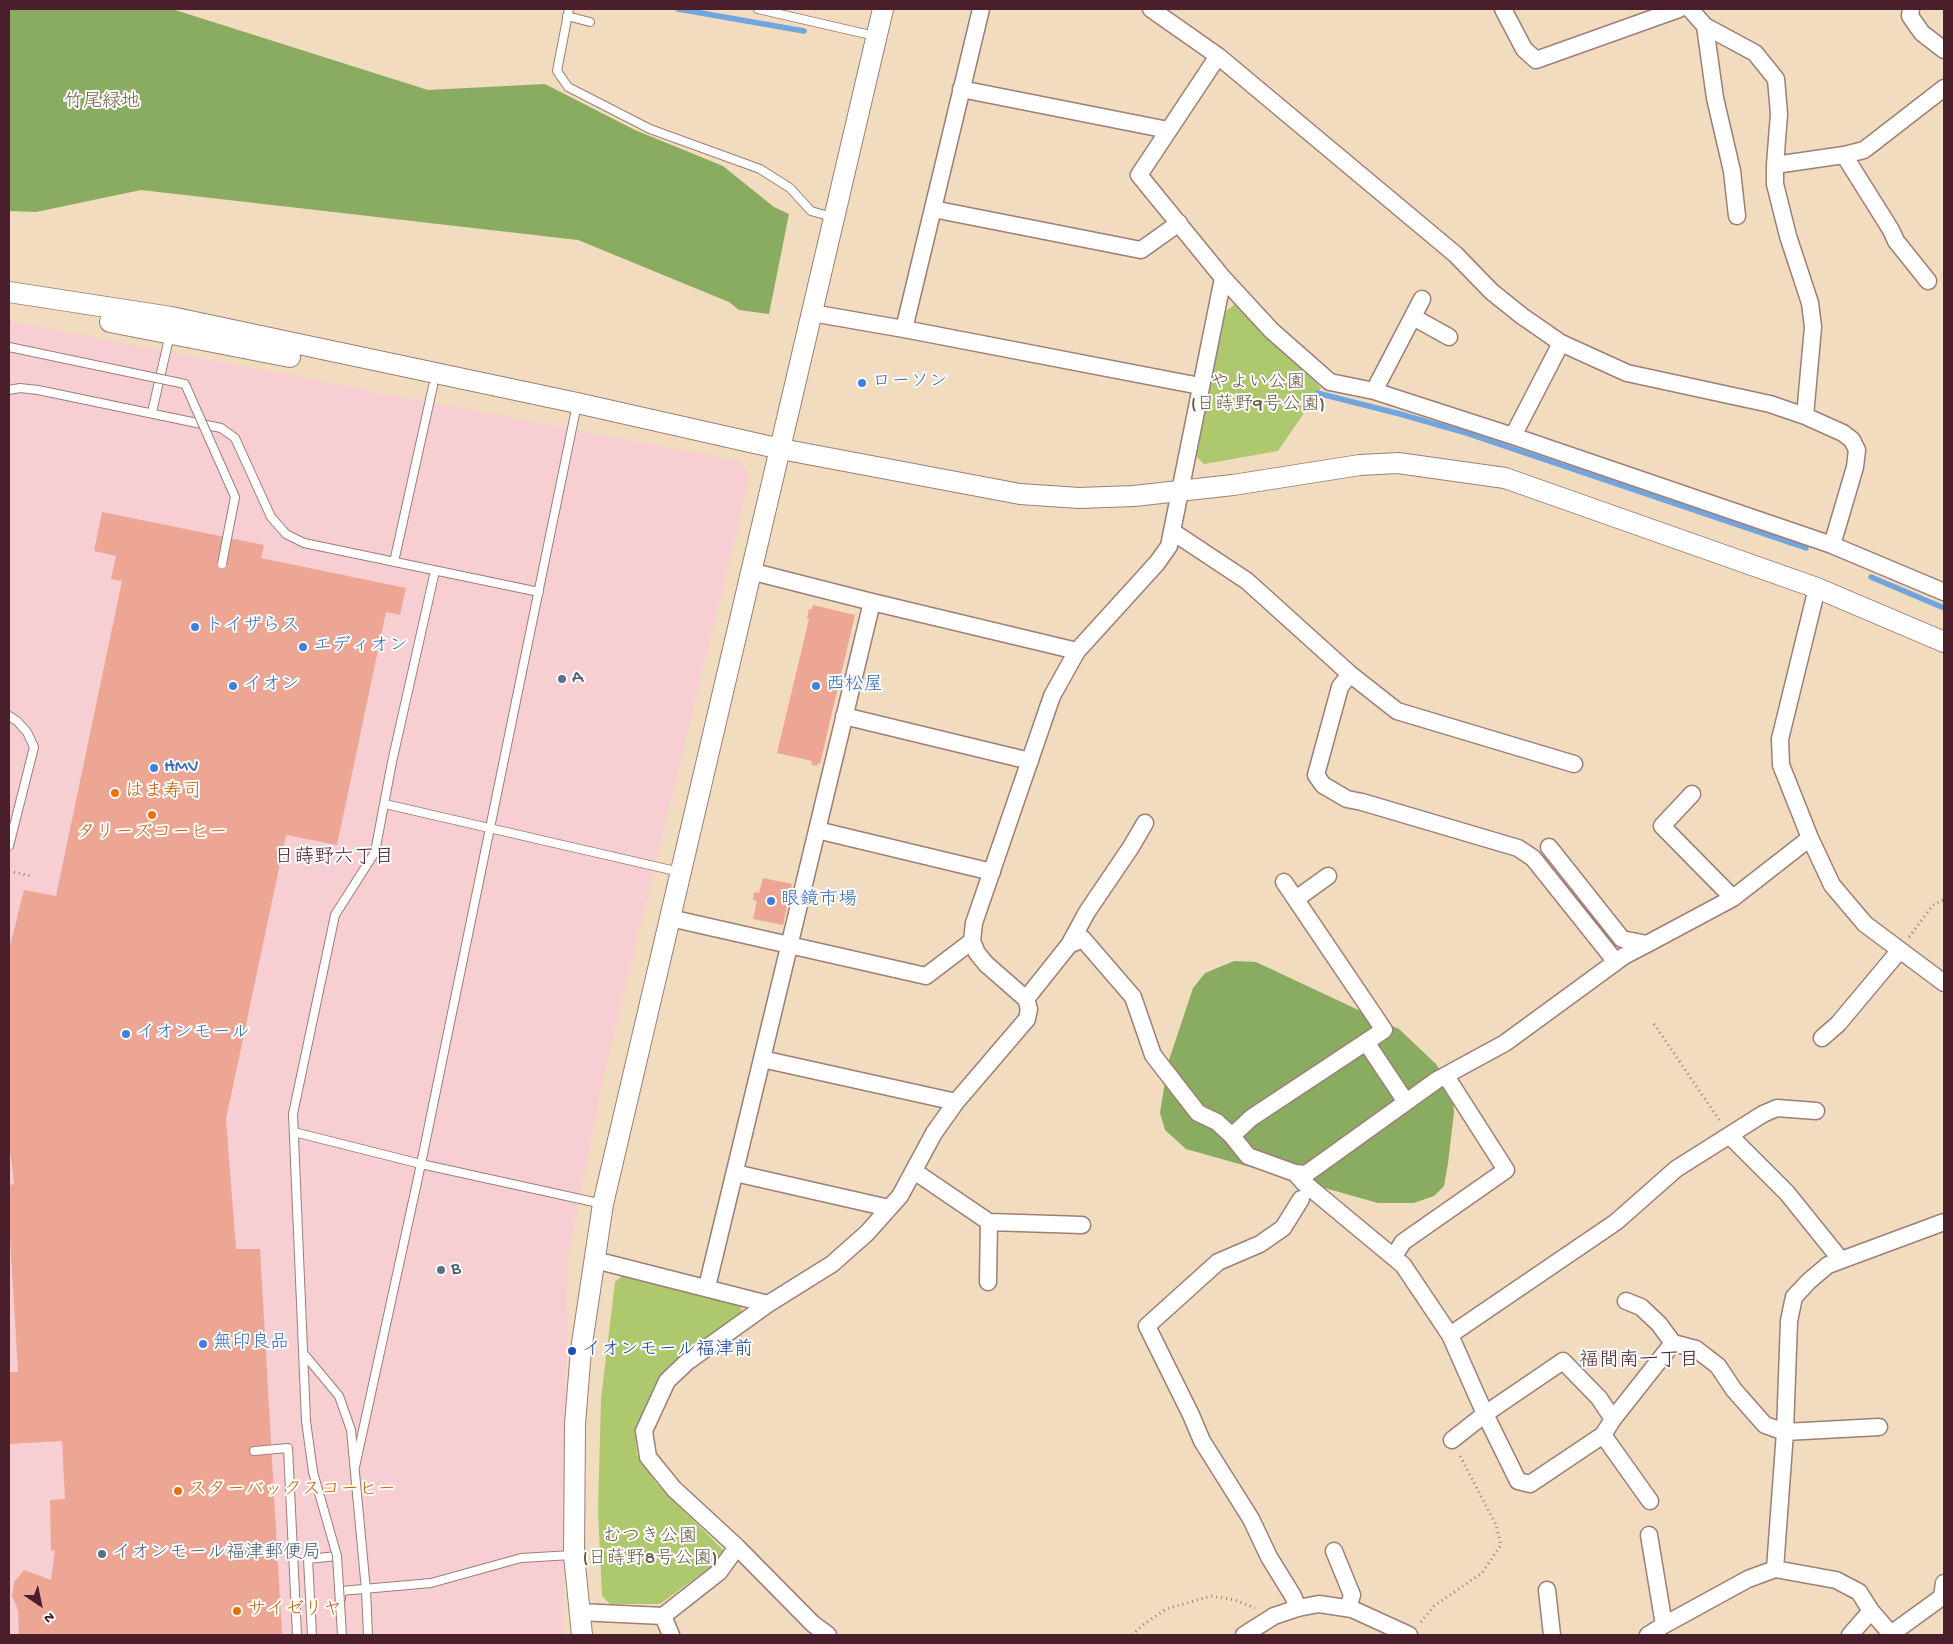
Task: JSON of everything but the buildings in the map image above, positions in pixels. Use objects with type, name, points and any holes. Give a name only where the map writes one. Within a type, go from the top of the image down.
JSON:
[{"type":"street","points":[[582,1635],[574,1555],[575,1424],[581,1350],[603,1204],[883,9]]},
{"type":"street","points":[[904,329],[980,9]]},
{"type":"street","points":[[1151,9],[1218,56],[1455,254],[1492,292],[1561,343],[1626,373],[1770,404],[1805,416],[1843,433],[1852,440],[1857,450],[1856,466],[1832,545]]},
{"type":"street","points":[[1503,9],[1524,49],[1536,60],[1679,9]]},
{"type":"street","points":[[1690,9],[1705,26],[1755,53],[1776,80],[1779,114],[1775,165],[1776,184],[1788,236],[1810,303],[1813,328],[1805,416]]},
{"type":"street","points":[[1910,9],[1910,16],[1922,33],[1944,50]]},
{"type":"street","points":[[1705,26],[1715,98],[1732,171],[1736,216]]},
{"type":"street","points":[[1218,56],[1139,175],[1222,278],[1272,331],[1330,382],[1374,391],[1513,436],[1832,545],[1944,592]]},
{"type":"street","points":[[1775,165],[1844,156],[1864,150],[1944,88]]},
{"type":"street","points":[[961,89],[1168,130]]},
{"type":"street","points":[[1844,156],[1896,240],[1928,281]]},
{"type":"street","points":[[933,209],[1141,250],[1179,223]]},
{"type":"street","points":[[828,1635],[813,1624],[737,1547],[674,1489],[648,1457],[644,1431],[667,1382],[687,1362],[768,1304],[832,1264],[868,1233],[900,1196],[934,1133],[956,1102],[1027,1019],[1029,1009],[1026,999],[986,964],[977,953],[972,941],[974,922],[1052,696],[1077,651],[1157,563],[1169,546],[1222,278]]},
{"type":"street","points":[[9,292],[171,318],[576,409],[1020,494],[1079,498],[1134,496],[1233,485],[1360,465],[1398,463],[1505,478],[1817,588],[1944,642]]},
{"type":"street","points":[[1374,391],[1422,299]]},
{"type":"street","points":[[9,304],[170,332],[433,386],[576,409]]},
{"type":"street","points":[[812,313],[1200,386]]},
{"type":"street","points":[[1413,317],[1449,337]]},
{"type":"street","points":[[1513,436],[1561,343]]},
{"type":"street","points":[[1173,532],[1247,581],[1350,674],[1397,711],[1574,764]]},
{"type":"street","points":[[750,571],[1077,651]]},
{"type":"street","points":[[1817,588],[1780,739],[1781,765],[1810,838],[1832,884],[1865,924],[1944,983]]},
{"type":"street","points":[[707,1288],[872,602]]},
{"type":"street","points":[[1350,674],[1340,687],[1316,775],[1323,784],[1347,799],[1518,848],[1533,858],[1616,962]]},
{"type":"street","points":[[844,716],[1030,761]]},
{"type":"street","points":[[1692,794],[1662,826],[1733,898]]},
{"type":"street","points":[[1026,999],[1070,945],[1087,912],[1145,823]]},
{"type":"street","points":[[817,830],[992,872]]},
{"type":"street","points":[[1070,945],[1083,940],[1132,997],[1153,1055],[1198,1113],[1217,1122],[1232,1136],[1248,1156],[1306,1174],[1406,1102],[1446,1076],[1505,1043],[1624,956],[1733,898],[1810,838]]},
{"type":"street","points":[[1549,848],[1622,939],[1647,944]]},
{"type":"street","points":[[1296,899],[1328,876]]},
{"type":"street","points":[[1232,1136],[1251,1118],[1384,1030],[1284,882]]},
{"type":"street","points":[[670,918],[926,976],[972,941]]},
{"type":"street","points":[[1822,1038],[1838,1024],[1900,950]]},
{"type":"street","points":[[1366,1042],[1406,1102]]},
{"type":"street","points":[[762,1059],[956,1102]]},
{"type":"street","points":[[1394,1256],[1403,1242],[1506,1170],[1446,1076]]},
{"type":"street","points":[[1450,1335],[1616,1222],[1676,1169],[1763,1114],[1777,1108],[1816,1111]]},
{"type":"street","points":[[1730,1136],[1787,1193],[1841,1260]]},
{"type":"street","points":[[914,1171],[989,1222],[1082,1225]]},
{"type":"street","points":[[1295,1172],[1308,1187],[1403,1265],[1450,1335],[1485,1414],[1518,1481],[1530,1484],[1602,1435],[1673,1343]]},
{"type":"street","points":[[735,1173],[889,1208]]},
{"type":"street","points":[[1298,1608],[1293,1596],[1269,1557],[1251,1518],[1202,1441],[1147,1326],[1218,1262],[1260,1244],[1283,1228],[1301,1199]]},
{"type":"street","points":[[988,1282],[989,1222]]},
{"type":"street","points":[[1775,1569],[1785,1432],[1789,1321],[1794,1297],[1828,1265],[1944,1222]]},
{"type":"street","points":[[595,1260],[768,1304]]},
{"type":"street","points":[[1626,1301],[1640,1307],[1659,1324],[1673,1343],[1696,1349],[1718,1366],[1734,1390],[1766,1425],[1785,1432],[1879,1427]]},
{"type":"street","points":[[1452,1440],[1485,1414],[1563,1361],[1599,1398],[1613,1419]]},
{"type":"street","points":[[1602,1435],[1650,1502]]},
{"type":"street","points":[[1648,1535],[1664,1625]]},
{"type":"street","points":[[580,1612],[663,1616],[719,1572],[737,1547]]},
{"type":"street","points":[[1334,1551],[1352,1595],[1348,1608]]},
{"type":"street","points":[[1648,1635],[1748,1579],[1775,1569],[1836,1580],[1859,1592],[1871,1611],[1892,1635],[1942,1596],[1944,1583]]},
{"type":"street","points":[[1546,1590],[1552,1635]]},
{"type":"street","points":[[1244,1635],[1274,1616],[1298,1608],[1319,1604],[1348,1608],[1413,1632]]},
{"type":"street","points":[[1850,1635],[1871,1611]]},
{"type":"street","points":[[663,1616],[671,1635]]},
{"type":"lane","points":[[758,9],[877,36]]},
{"type":"lane","points":[[590,22],[568,12],[557,71],[568,87],[650,129],[760,169],[790,188],[811,211],[834,218]]},
{"type":"lane","points":[[152,412],[170,332]]},
{"type":"lane","points":[[9,347],[185,384],[234,497],[222,564]]},
{"type":"lane","points":[[394,562],[433,386]]},
{"type":"lane","points":[[9,390],[20,388],[38,390],[152,412],[221,428],[235,438],[271,517],[286,534],[304,543],[539,592]]},
{"type":"lane","points":[[355,1467],[421,1164],[576,409]]},
{"type":"lane","points":[[342,1635],[337,1556],[312,1472],[306,1421],[293,1114],[335,915],[375,852],[392,762],[435,570]]},
{"type":"lane","points":[[9,716],[17,721],[27,732],[34,747],[9,846]]},
{"type":"lane","points":[[385,804],[681,872]]},
{"type":"lane","points":[[294,1132],[421,1164],[603,1204]]},
{"type":"lane","points":[[304,1354],[339,1396],[351,1430],[366,1590],[368,1635]]},
{"type":"lane","points":[[254,1451],[288,1448],[297,1635]]},
{"type":"lane","points":[[342,1635],[341,1591],[431,1583],[521,1558],[574,1555]]},
{"type":"lane","points":[[312,1635],[308,1559],[337,1556]]},
{"type":"path","points":[[9,871],[32,876]]},
{"type":"path","points":[[1900,950],[1933,905],[1944,900]]},
{"type":"path","points":[[1654,1024],[1730,1136]]},
{"type":"path","points":[[1413,1632],[1434,1606],[1482,1573],[1501,1544],[1496,1525],[1476,1490],[1452,1440]]},
{"type":"path","points":[[1132,1635],[1166,1609],[1211,1596],[1234,1600],[1274,1616]]},
{"type":"shaded area","points":[[9,321],[742,462],[750,477],[607,1063],[568,1256],[563,1635],[9,1635]]},
{"type":"green space","name":"竹尾緑地","points":[[9,9],[172,9],[428,90],[545,84],[635,130],[723,166],[774,207],[789,214],[769,314],[739,310],[729,302],[578,240],[141,190],[36,212],[9,211]]},
{"type":"green space","name":"やよい公園 (日蒔野9号公園)","points":[[1235,304],[1321,388],[1278,451],[1204,464],[1195,455],[1226,311]]},
{"type":"green space","points":[[1234,961],[1256,962],[1399,1029],[1436,1064],[1452,1091],[1454,1112],[1444,1186],[1434,1196],[1414,1203],[1378,1203],[1186,1149],[1165,1130],[1160,1113],[1168,1063],[1193,988],[1205,973]]},
{"type":"green space","name":"むつき公園 (日蒔野8号公園)","points":[[622,1276],[740,1304],[742,1312],[681,1355],[668,1370],[635,1427],[637,1455],[656,1483],[723,1550],[720,1560],[660,1604],[610,1604],[602,1596],[598,1511],[601,1399],[615,1282]]},
{"type":"waterway","points":[[678,9],[804,31]]},
{"type":"waterway","points":[[1317,393],[1463,432],[1806,548]]},
{"type":"waterway","points":[[1871,577],[1944,608]]},
{"type":"place","name":"ローソン","points":[[862,383]]},
{"type":"place","name":"トイザらス","points":[[195,627]]},
{"type":"place","name":"エディオン","points":[[303,647]]},
{"type":"place","name":"A","points":[[562,679]]},
{"type":"place","name":"イオン","points":[[233,686]]},
{"type":"place","name":"西松屋","points":[[816,686]]},
{"type":"place","name":"HMV","points":[[154,768]]},
{"type":"place","name":"はま寿司","points":[[115,793]]},
{"type":"place","name":"タリーズコーヒー","points":[[152,815]]},
{"type":"place","name":"眼鏡市場","points":[[771,901]]},
{"type":"place","name":"イオンモール","points":[[126,1034]]},
{"type":"place","name":"B","points":[[441,1270]]},
{"type":"place","name":"無印良品","points":[[203,1344]]},
{"type":"place","name":"イオンモール福津前","points":[[572,1351]]},
{"type":"place","name":"スターバックスコーヒー","points":[[178,1491]]},
{"type":"place","name":"イオンモール福津郵便局","points":[[102,1554]]},
{"type":"place","name":"サイゼリヤ","points":[[237,1611]]},
{"type":"district","name":"日蒔野六丁目","points":[[334,859]]},
{"type":"district","name":"福間南一丁目","points":[[1639,1362]]}]
